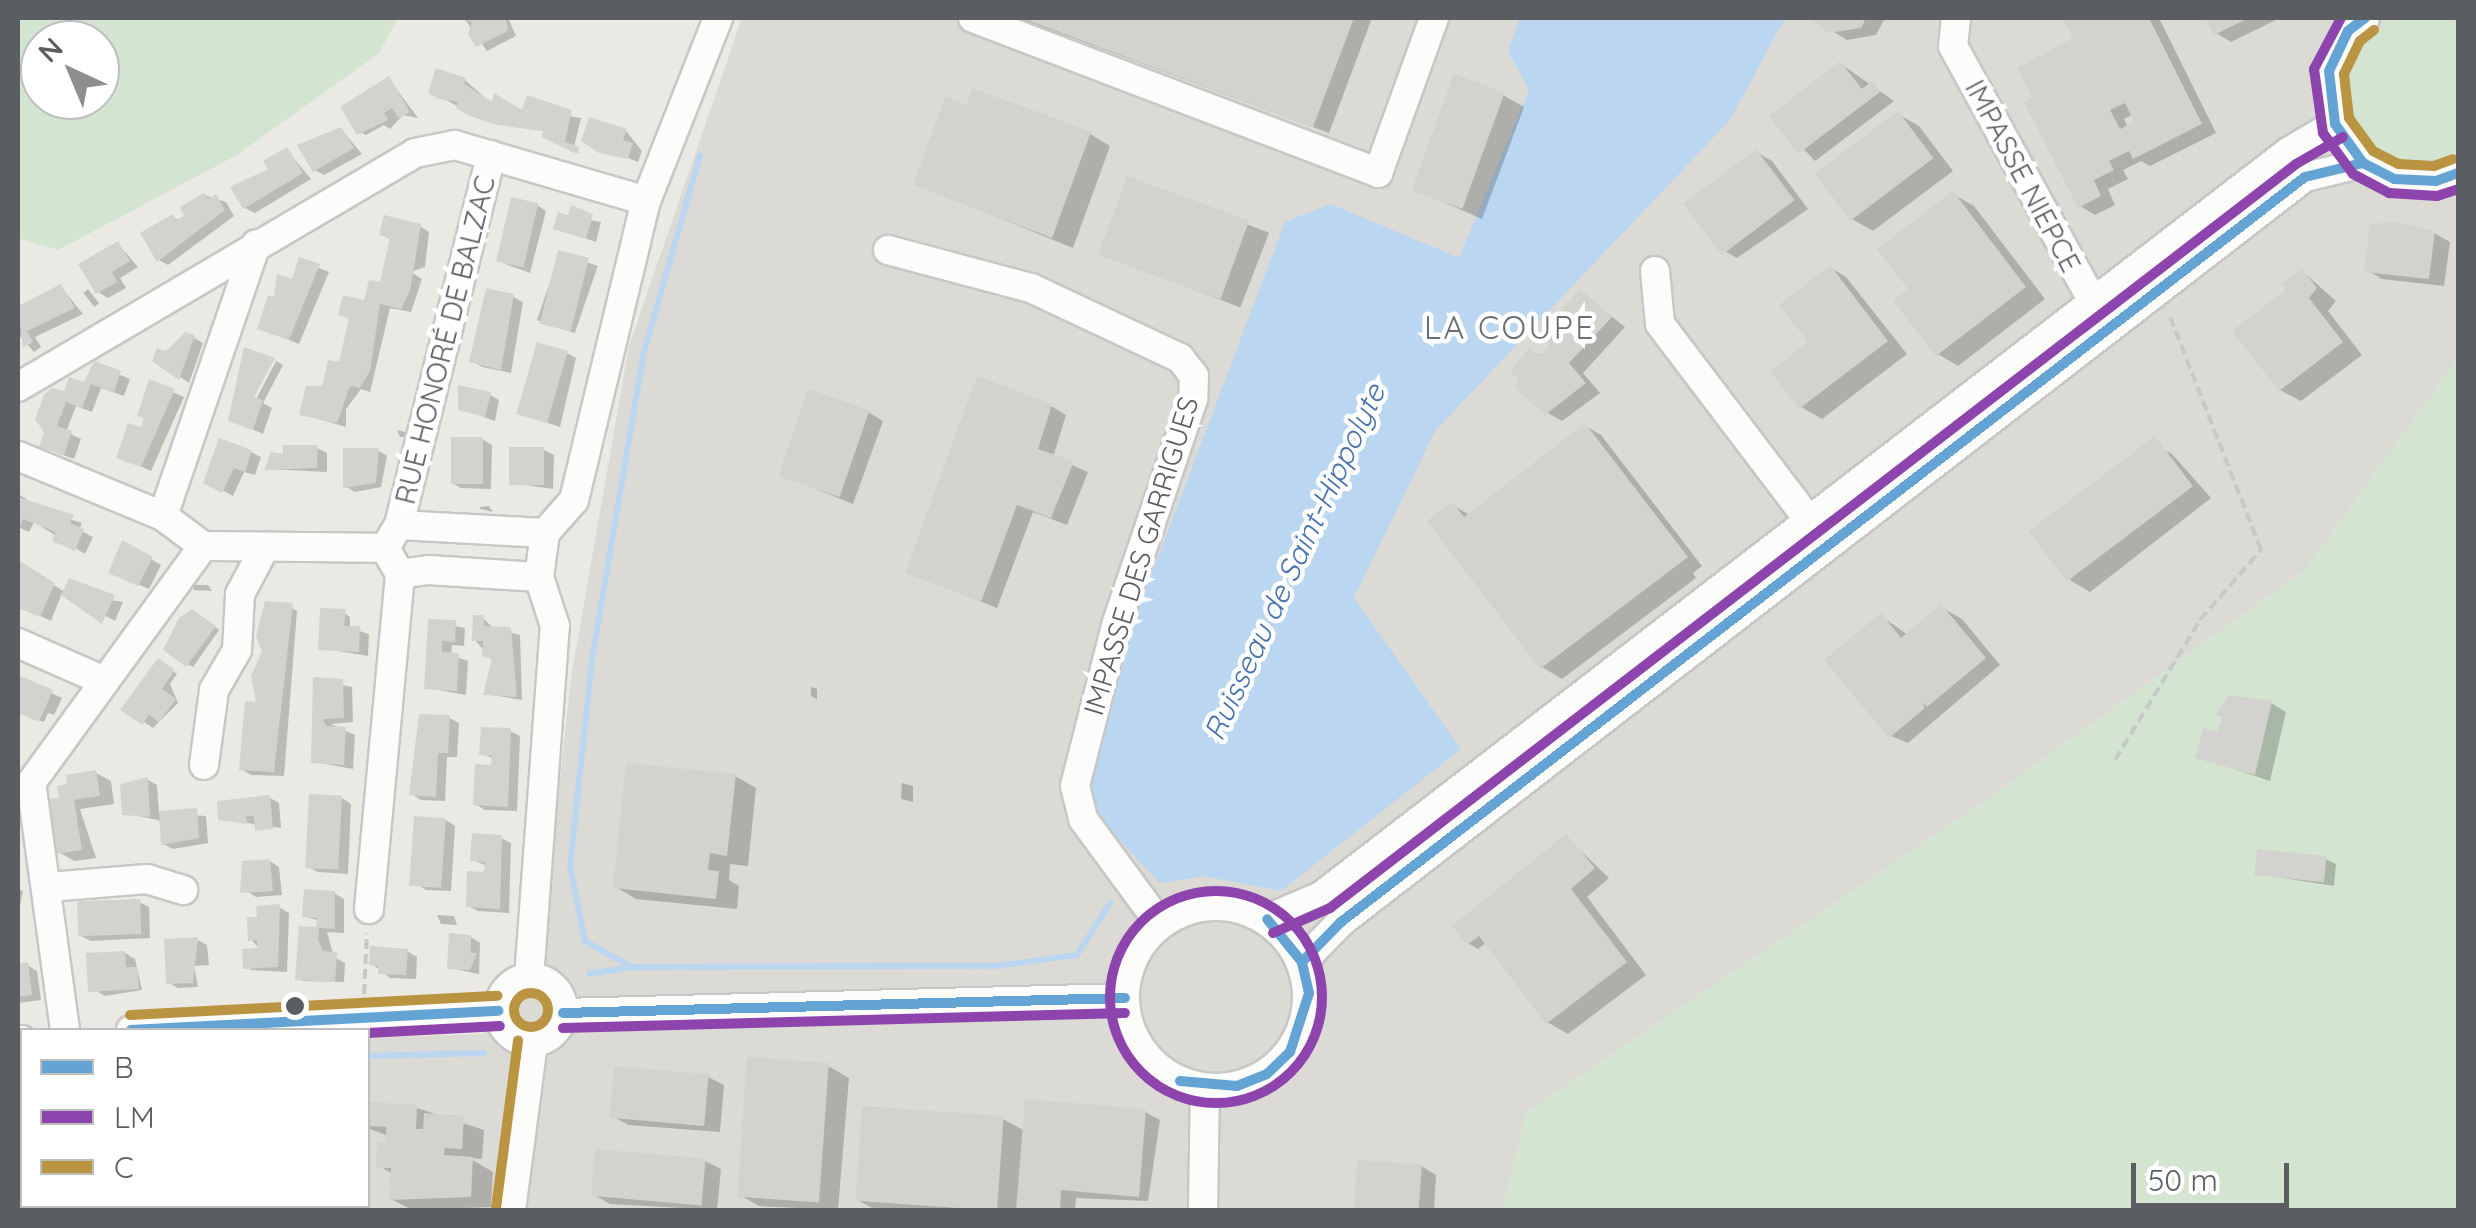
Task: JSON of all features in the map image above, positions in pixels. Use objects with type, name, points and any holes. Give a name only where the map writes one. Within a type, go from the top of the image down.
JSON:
[{"type":"street","points":[[528,978],[555,626],[539,576],[545,533],[574,500],[646,201],[718,18]]},
{"type":"street","points":[[973,18],[1378,173],[1434,18]]},
{"type":"street","name":"IMPASSE NIEPCE","points":[[1956,18],[1953,46],[2092,304],[2112,329]]},
{"type":"street","points":[[2365,18],[2348,31],[2329,72],[2334,124],[2364,163],[2394,178],[2436,181],[2458,173]]},
{"type":"street","points":[[1302,962],[1341,922],[1819,534],[2092,304],[2288,152],[2334,124]]},
{"type":"street","points":[[18,387],[415,153],[455,145],[646,201]]},
{"type":"street","name":"RUE HONORÉ DE BALZAC","points":[[392,537],[491,155]]},
{"type":"street","points":[[1267,919],[1320,896],[1819,534],[2112,329],[2306,177],[2364,163]]},
{"type":"street","points":[[162,516],[256,245]]},
{"type":"street","name":"IMPASSE DES GARRIGUES","points":[[888,250],[1031,288],[1180,358],[1194,376],[1194,399],[1117,622],[1075,786],[1082,819],[1160,924]]},
{"type":"street","points":[[1655,270],[1660,324],[1819,534]]},
{"type":"street","points":[[18,456],[162,516],[202,546],[265,547],[392,537],[545,533]]},
{"type":"street","points":[[368,909],[400,574],[392,537]]},
{"type":"street","points":[[64,1028],[48,887],[24,791],[202,546]]},
{"type":"street","points":[[204,764],[214,690],[237,650],[240,594],[265,547]]},
{"type":"street","points":[[400,574],[428,570],[539,576]]},
{"type":"street","points":[[18,643],[104,681]]},
{"type":"street","points":[[48,887],[147,879],[184,890]]},
{"type":"street","points":[[1212,904],[1267,919],[1302,962],[1309,992],[1304,1024],[1290,1052],[1266,1074],[1237,1086],[1206,1088],[1180,1081],[1149,1058],[1129,1024],[1124,998],[1135,957],[1160,924],[1212,904]]},
{"type":"street","points":[[528,978],[558,992],[563,1013],[550,1036],[532,1042],[506,1030],[498,1011],[504,992],[528,978]]},
{"type":"street","points":[[563,1013],[1124,998]]},
{"type":"street","points":[[164,1028],[498,1011]]},
{"type":"street","points":[[510,1210],[532,1042]]},
{"type":"street","points":[[1203,1210],[1206,1088]]},
{"type":"path","points":[[2116,760],[2200,620],[2261,550],[2160,290]]},
{"type":"path","points":[[363,1016],[368,909]]},
{"type":"shaded area","points":[[742,18],[2458,18],[2458,358],[2306,569],[1982,803],[1527,1112],[1503,1210],[18,1210],[20,1135],[20,1208],[370,1208],[370,1038],[483,1034],[540,966],[571,678],[629,346]]},
{"type":"green space","points":[[18,18],[398,18],[379,53],[237,155],[58,250],[18,238]]},
{"type":"green space","points":[[2441,18],[2458,24],[2458,153],[2433,163],[2400,160],[2375,148],[2351,116],[2348,75],[2362,42],[2391,20]]},
{"type":"green space","points":[[2458,358],[2458,1210],[1503,1210],[1527,1112],[1982,803],[2306,569]]},
{"type":"water","name":"Ruisseau de Saint-Hippolyte","points":[[1520,18],[1785,18],[1730,120],[1435,431],[1354,598],[1461,749],[1281,891],[1203,876],[1160,883],[1087,806],[1112,679],[1285,222],[1331,204],[1459,258],[1529,90],[1508,51]]},
{"type":"building","points":[[460,18],[506,18],[508,31],[476,47],[468,34],[472,22]]},
{"type":"building","points":[[1022,18],[1354,18],[1313,127]]},
{"type":"building","points":[[1808,18],[1866,18],[1861,28],[1829,33]]},
{"type":"building","points":[[2062,18],[2149,18],[2202,124],[2133,159],[2129,151],[2109,161],[2114,170],[2094,180],[2101,196],[2078,208],[2024,102],[2032,97],[2017,68],[2073,38]],"holes":[[[2125,103],[2134,122],[2120,129],[2110,110]]]},
{"type":"building","points":[[2205,18],[2249,18],[2214,35]]},
{"type":"building","points":[[1840,61],[1862,89],[1872,81],[1880,92],[1798,154],[1769,116]]},
{"type":"building","points":[[436,68],[466,78],[464,84],[492,102],[494,93],[522,110],[527,95],[572,110],[565,142],[580,147],[577,154],[541,137],[543,131],[497,125],[467,115],[456,108],[458,102],[428,93]]},
{"type":"building","points":[[1454,74],[1505,92],[1462,209],[1412,191]]},
{"type":"building","points":[[389,76],[410,112],[398,118],[392,108],[384,113],[388,120],[357,135],[340,107]]},
{"type":"building","points":[[973,88],[1091,132],[1052,238],[913,185],[945,97],[966,105]]},
{"type":"building","points":[[1898,111],[1934,158],[1850,221],[1815,174]]},
{"type":"building","points":[[589,117],[627,129],[623,140],[633,143],[628,159],[599,153],[581,141]]},
{"type":"building","points":[[341,127],[354,148],[313,172],[297,145]]},
{"type":"building","points":[[287,147],[303,173],[243,209],[230,187],[268,169],[263,161]]},
{"type":"building","points":[[1756,149],[1795,200],[1722,255],[1683,204]]},
{"type":"building","points":[[1127,176],[1249,220],[1220,299],[1098,255]]},
{"type":"building","points":[[1953,191],[2026,287],[1936,356],[1893,301],[1908,289],[1877,249]]},
{"type":"building","points":[[204,193],[208,199],[216,194],[225,210],[157,262],[140,233],[173,214],[176,220],[184,216],[180,207]]},
{"type":"building","points":[[511,197],[538,203],[523,268],[496,261]]},
{"type":"building","points":[[571,205],[593,214],[586,239],[553,229],[558,212],[568,215]]},
{"type":"building","points":[[384,215],[421,224],[410,291],[401,309],[380,304],[370,371],[360,388],[350,386],[337,423],[299,415],[306,386],[322,386],[328,360],[339,362],[349,318],[338,315],[343,295],[364,300],[369,280],[380,282],[390,238],[379,235]]},
{"type":"building","points":[[2396,222],[2435,231],[2429,279],[2364,272],[2370,224]]},
{"type":"building","points":[[118,241],[130,261],[112,272],[117,282],[96,294],[78,264]]},
{"type":"building","points":[[558,250],[589,258],[571,331],[540,324]]},
{"type":"building","points":[[299,257],[320,264],[289,340],[257,329],[268,295],[274,297],[277,274],[292,279]]},
{"type":"building","points":[[1830,265],[1888,341],[1799,409],[1770,371],[1808,342],[1779,305]]},
{"type":"building","points":[[2302,269],[2317,288],[2309,298],[2343,342],[2279,391],[2232,331],[2286,290],[2281,284]]},
{"type":"building","points":[[61,284],[75,308],[27,331],[33,342],[23,348],[18,306]]},
{"type":"building","points":[[486,288],[514,294],[501,370],[469,362]]},
{"type":"building","points":[[1580,289],[1612,317],[1569,363],[1586,383],[1545,415],[1514,387],[1520,381],[1510,371],[1530,347],[1540,356],[1551,343],[1542,334]]},
{"type":"building","points":[[185,332],[195,335],[179,380],[152,361],[157,348],[166,351]]},
{"type":"building","points":[[537,342],[568,351],[547,423],[516,414]]},
{"type":"building","points":[[244,347],[275,358],[254,397],[263,400],[253,430],[228,421]]},
{"type":"building","points":[[94,361],[121,371],[114,392],[91,384],[82,408],[66,402],[57,426],[72,431],[64,455],[39,447],[44,432],[35,419],[44,395],[52,388],[64,391],[69,377],[84,382]]},
{"type":"building","points":[[977,376],[1052,404],[1038,449],[1074,461],[1051,518],[1017,505],[981,602],[905,573]]},
{"type":"building","points":[[149,379],[175,389],[141,467],[116,458],[128,423],[141,427],[144,418],[137,416]]},
{"type":"building","points":[[458,385],[491,392],[485,417],[458,410]]},
{"type":"building","points":[[808,389],[869,410],[840,497],[778,476]]},
{"type":"building","points":[[1585,423],[1688,557],[1540,669],[1427,521],[1452,502],[1464,517]]},
{"type":"building","points":[[2155,436],[2193,486],[2067,581],[2029,531]]},
{"type":"building","points":[[451,437],[483,437],[483,484],[451,484]]},
{"type":"building","points":[[219,438],[252,450],[245,472],[234,468],[222,493],[203,483]]},
{"type":"building","points":[[283,445],[318,445],[317,468],[264,470],[271,452],[283,454]]},
{"type":"building","points":[[509,447],[544,447],[544,485],[509,485]]},
{"type":"building","points":[[343,448],[379,448],[376,483],[343,488]]},
{"type":"building","points":[[18,497],[74,515],[70,523],[84,529],[75,551],[52,541],[55,532],[23,519],[18,532]]},
{"type":"building","points":[[122,540],[153,557],[138,586],[108,573]]},
{"type":"building","points":[[18,560],[55,583],[40,617],[18,608]]},
{"type":"building","points":[[69,578],[115,595],[102,624],[61,595]]},
{"type":"building","points":[[265,601],[293,603],[274,772],[239,770],[245,701],[256,702],[251,676],[262,651],[256,636]]},
{"type":"building","points":[[1941,604],[1986,658],[1927,707],[1922,702],[1925,708],[1889,738],[1824,660],[1881,613],[1901,638]]},
{"type":"building","points":[[320,608],[346,609],[344,626],[360,626],[359,652],[318,650]]},
{"type":"building","points":[[192,609],[216,626],[186,667],[163,650],[179,618]]},
{"type":"building","points":[[473,615],[484,615],[484,626],[511,627],[517,697],[483,695],[492,658],[482,657],[483,641],[472,641]]},
{"type":"building","points":[[428,619],[456,620],[455,642],[442,641],[442,652],[459,653],[457,691],[424,689]]},
{"type":"building","points":[[158,658],[175,670],[162,689],[176,699],[159,722],[149,715],[142,725],[120,710]]},
{"type":"building","points":[[18,675],[53,690],[39,722],[18,713]]},
{"type":"building","points":[[313,677],[343,679],[344,718],[323,719],[326,726],[346,727],[344,765],[311,763]]},
{"type":"building","points":[[2229,695],[2272,701],[2255,775],[2195,758],[2203,728],[2217,732],[2222,717],[2215,715]]},
{"type":"building","points":[[419,714],[450,715],[448,753],[438,753],[436,797],[409,795]]},
{"type":"building","points":[[481,727],[511,728],[508,807],[473,805],[475,764],[491,765],[492,756],[479,755]]},
{"type":"building","points":[[626,763],[736,774],[727,856],[710,853],[708,870],[719,871],[716,899],[613,888]]},
{"type":"building","points":[[96,770],[100,796],[74,800],[82,850],[56,854],[49,799],[59,798],[57,786],[67,784],[66,775]]},
{"type":"building","points":[[148,777],[150,817],[122,815],[120,784]]},
{"type":"building","points":[[309,794],[342,796],[338,870],[305,868]]},
{"type":"building","points":[[270,795],[273,829],[255,831],[254,816],[246,816],[247,824],[218,820],[217,801]]},
{"type":"building","points":[[197,808],[199,838],[161,845],[159,811]]},
{"type":"building","points":[[414,816],[446,818],[441,888],[409,886]]},
{"type":"building","points":[[472,833],[502,835],[500,909],[466,907],[467,871],[484,872],[485,862],[470,861]]},
{"type":"building","points":[[1566,834],[1595,868],[1571,889],[1627,962],[1546,1024],[1479,936],[1467,945],[1452,926]]},
{"type":"building","points":[[2257,849],[2327,856],[2324,882],[2254,875]]},
{"type":"building","points":[[270,859],[273,891],[240,893],[242,861]]},
{"type":"building","points":[[304,889],[335,891],[335,929],[319,928],[318,940],[323,951],[337,952],[335,982],[295,980],[299,926],[316,927],[317,918],[302,917]]},
{"type":"building","points":[[140,899],[141,934],[78,936],[77,901]]},
{"type":"building","points":[[280,904],[278,967],[243,969],[242,949],[257,948],[257,940],[248,941],[247,917],[257,917],[256,906]]},
{"type":"building","points":[[449,933],[471,935],[471,953],[477,953],[470,970],[447,969]]},
{"type":"building","points":[[198,937],[193,983],[166,984],[164,939]]},
{"type":"building","points":[[370,946],[408,949],[406,975],[378,974],[378,966],[369,965]]},
{"type":"building","points":[[125,951],[126,967],[137,967],[139,989],[88,992],[86,953]]},
{"type":"building","points":[[28,962],[32,995],[18,997],[18,964]]},
{"type":"building","points":[[747,1057],[829,1063],[819,1202],[737,1197]]},
{"type":"building","points":[[614,1066],[709,1074],[704,1126],[609,1118]]},
{"type":"building","points":[[1025,1099],[1146,1109],[1139,1197],[1061,1190],[1060,1210],[1016,1210]]},
{"type":"building","points":[[370,1102],[417,1105],[416,1129],[423,1129],[424,1113],[464,1116],[462,1149],[445,1148],[444,1155],[473,1157],[471,1197],[389,1200],[391,1168],[376,1168],[377,1141],[386,1142],[386,1127],[370,1126]]},
{"type":"building","points":[[862,1106],[1004,1116],[997,1210],[855,1201]]},
{"type":"building","points":[[595,1149],[706,1159],[701,1205],[591,1196]]},
{"type":"building","points":[[1357,1160],[1422,1165],[1419,1210],[1354,1209]]},
{"type":"waterway","points":[[632,967],[585,941],[570,866],[592,659],[644,352],[700,156]]},
{"type":"waterway","points":[[589,974],[632,967],[995,966],[1077,955],[1110,903]]},
{"type":"waterway","points":[[370,1056],[484,1053]]},
{"type":"transit line","name":"LM","points":[[2341,18],[2314,69],[2323,133],[2353,174],[2389,193],[2437,196],[2458,189]]},
{"type":"transit line","name":"B","points":[[2365,18],[2348,31],[2329,71],[2335,124],[2363,163],[2394,179],[2436,181],[2458,173]]},
{"type":"transit line","name":"C","points":[[2374,30],[2360,41],[2344,74],[2349,118],[2373,151],[2398,164],[2434,166],[2453,159]]},
{"type":"transit line","name":"LM","points":[[1273,933],[1330,908],[2296,164],[2343,137]]},
{"type":"transit line","name":"B","points":[[1302,962],[1341,922],[2305,177],[2363,163]]},
{"type":"transit line","name":"LM","points":[[1216,891],[1257,899],[1291,922],[1314,956],[1322,997],[1314,1038],[1291,1072],[1257,1095],[1216,1103],[1175,1095],[1141,1072],[1118,1038],[1110,997],[1118,956],[1141,922],[1175,899],[1216,891]]},
{"type":"transit line","name":"B","points":[[1180,1081],[1237,1086],[1267,1074],[1290,1052],[1309,993],[1302,962],[1267,919]]},
{"type":"transit line","name":"C","points":[[531,993],[543,998],[548,1010],[543,1022],[531,1027],[519,1022],[514,1010],[519,998],[531,993]]},
{"type":"transit line","name":"C","points":[[130,1015],[498,996]]},
{"type":"transit line","name":"B","points":[[563,1013],[1125,998]]},
{"type":"transit line","name":"B","points":[[170,1028],[499,1011]]},
{"type":"transit line","name":"LM","points":[[563,1028],[1125,1013]]},
{"type":"transit line","name":"LM","points":[[370,1033],[500,1026]]},
{"type":"transit line","name":"C","points":[[496,1208],[518,1040]]},
{"type":"district","name":"LA COUPE","points":[[1510,327]]}]
